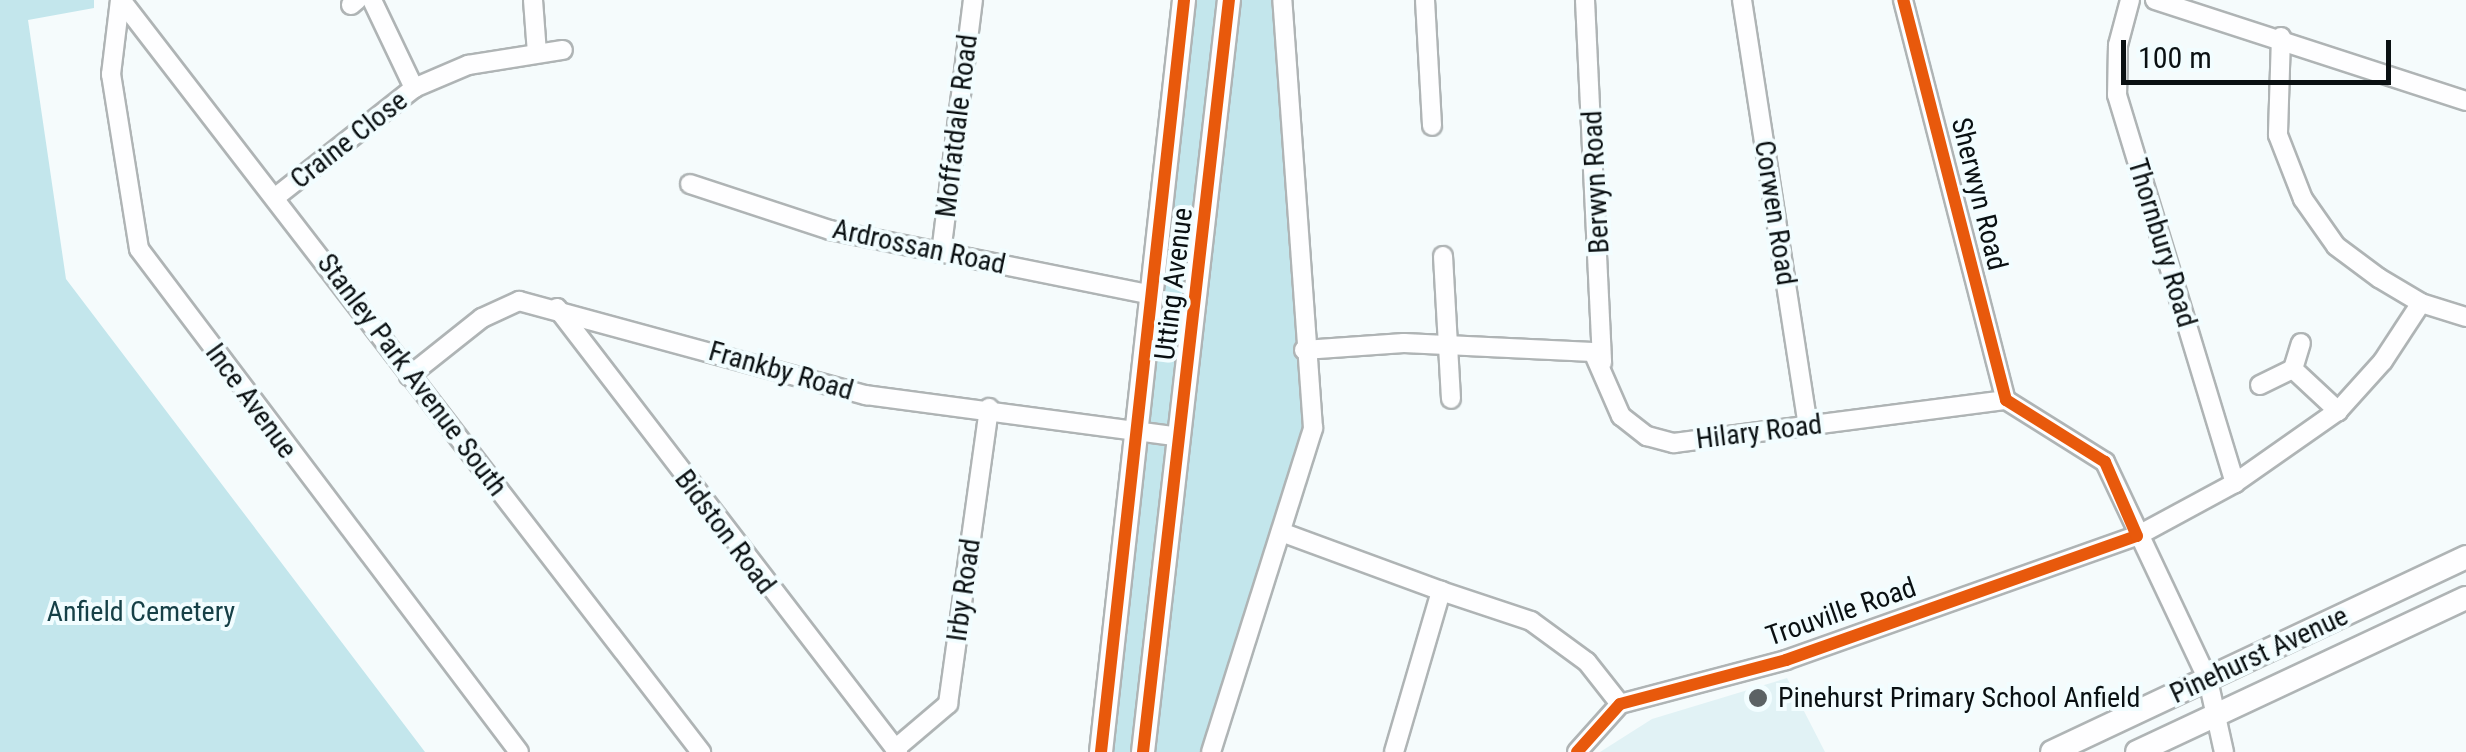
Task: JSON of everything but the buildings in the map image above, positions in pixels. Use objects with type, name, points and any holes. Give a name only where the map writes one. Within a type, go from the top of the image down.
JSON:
[{"type":"street","name":"Stanley Park Avenue South","points":[[120,0],[278,196],[410,376],[700,752]]},
{"type":"street","name":"Ince Avenue","points":[[120,0],[111,74],[139,250],[518,752]]},
{"type":"street","points":[[372,0],[414,88]]},
{"type":"street","points":[[533,0],[537,53]]},
{"type":"street","name":"Moffatdale Road","points":[[941,252],[973,0]]},
{"type":"street","name":"Utting Avenue","points":[[1100,752],[1184,0]]},
{"type":"street","name":"Utting Avenue","points":[[1143,752],[1228,0]]},
{"type":"street","points":[[1210,752],[1312,428],[1282,0]]},
{"type":"street","points":[[1425,0],[1432,126]]},
{"type":"street","name":"Berwyn Road","points":[[1585,0],[1602,363]]},
{"type":"street","name":"Corwen Road","points":[[1742,0],[1808,426]]},
{"type":"street","name":"Sherwyn Road","points":[[1903,0],[2006,400]]},
{"type":"street","name":"Thornbury Road","points":[[2130,0],[2118,45],[2117,95],[2236,483]]},
{"type":"street","points":[[2155,0],[2281,36],[2466,101]]},
{"type":"street","points":[[2281,36],[2278,136],[2302,199],[2336,246],[2421,303],[2466,317]]},
{"type":"street","name":"Craine Close","points":[[278,196],[414,88],[468,65],[563,50]]},
{"type":"street","name":"Ardrossan Road","points":[[690,184],[830,230],[1151,295]]},
{"type":"street","points":[[1443,256],[1451,399]]},
{"type":"street","name":"Frankby Road","points":[[410,376],[482,318],[518,301],[557,308],[866,395],[989,408],[1180,437]]},
{"type":"street","name":"Trouville Road","points":[[1620,704],[1786,660],[2137,536],[2236,483],[2338,411],[2383,362],[2421,303]]},
{"type":"street","name":"Bidston Road","points":[[557,308],[896,751]]},
{"type":"street","points":[[2260,384],[2293,369],[2301,342]]},
{"type":"street","points":[[1304,350],[1450,344],[1593,352],[1602,363]]},
{"type":"street","name":"Hilary Road","points":[[1602,363],[1621,416],[1647,436],[1674,443],[2006,400]]},
{"type":"street","points":[[2293,369],[2338,411]]},
{"type":"street","points":[[2006,400],[2105,462],[2208,680],[2212,717],[2224,752]]},
{"type":"street","name":"Irby Road","points":[[896,751],[948,704],[989,408]]},
{"type":"street","points":[[1281,532],[1530,621],[1588,662],[1620,704],[1577,752]]},
{"type":"street","name":"Pinehurst Avenue","points":[[2052,752],[2466,556]]},
{"type":"street","points":[[1394,752],[1441,591]]},
{"type":"street","name":"Pinehurst Avenue","points":[[2137,752],[2466,598]]},
{"type":"shaded area","name":"Pinehurst Primary School Anfield","points":[[1787,678],[1825,752],[1600,752],[1652,719]]},
{"type":"green space","name":"Anfield Cemetery","points":[[0,0],[94,0],[94,8],[28,20],[66,279],[425,752],[0,752]]},
{"type":"green space","points":[[1184,0],[1282,0],[1313,428],[1211,752],[1101,752]]},
{"type":"cycle path","points":[[1101,752],[1184,0]]},
{"type":"cycle path","points":[[1143,752],[1229,0]]},
{"type":"cycle path","points":[[1577,752],[1620,704],[1786,660],[2137,536],[2105,462],[2006,400],[1903,0]]},
{"type":"place","name":"Pinehurst Primary School Anfield","points":[[1758,698]]}]
